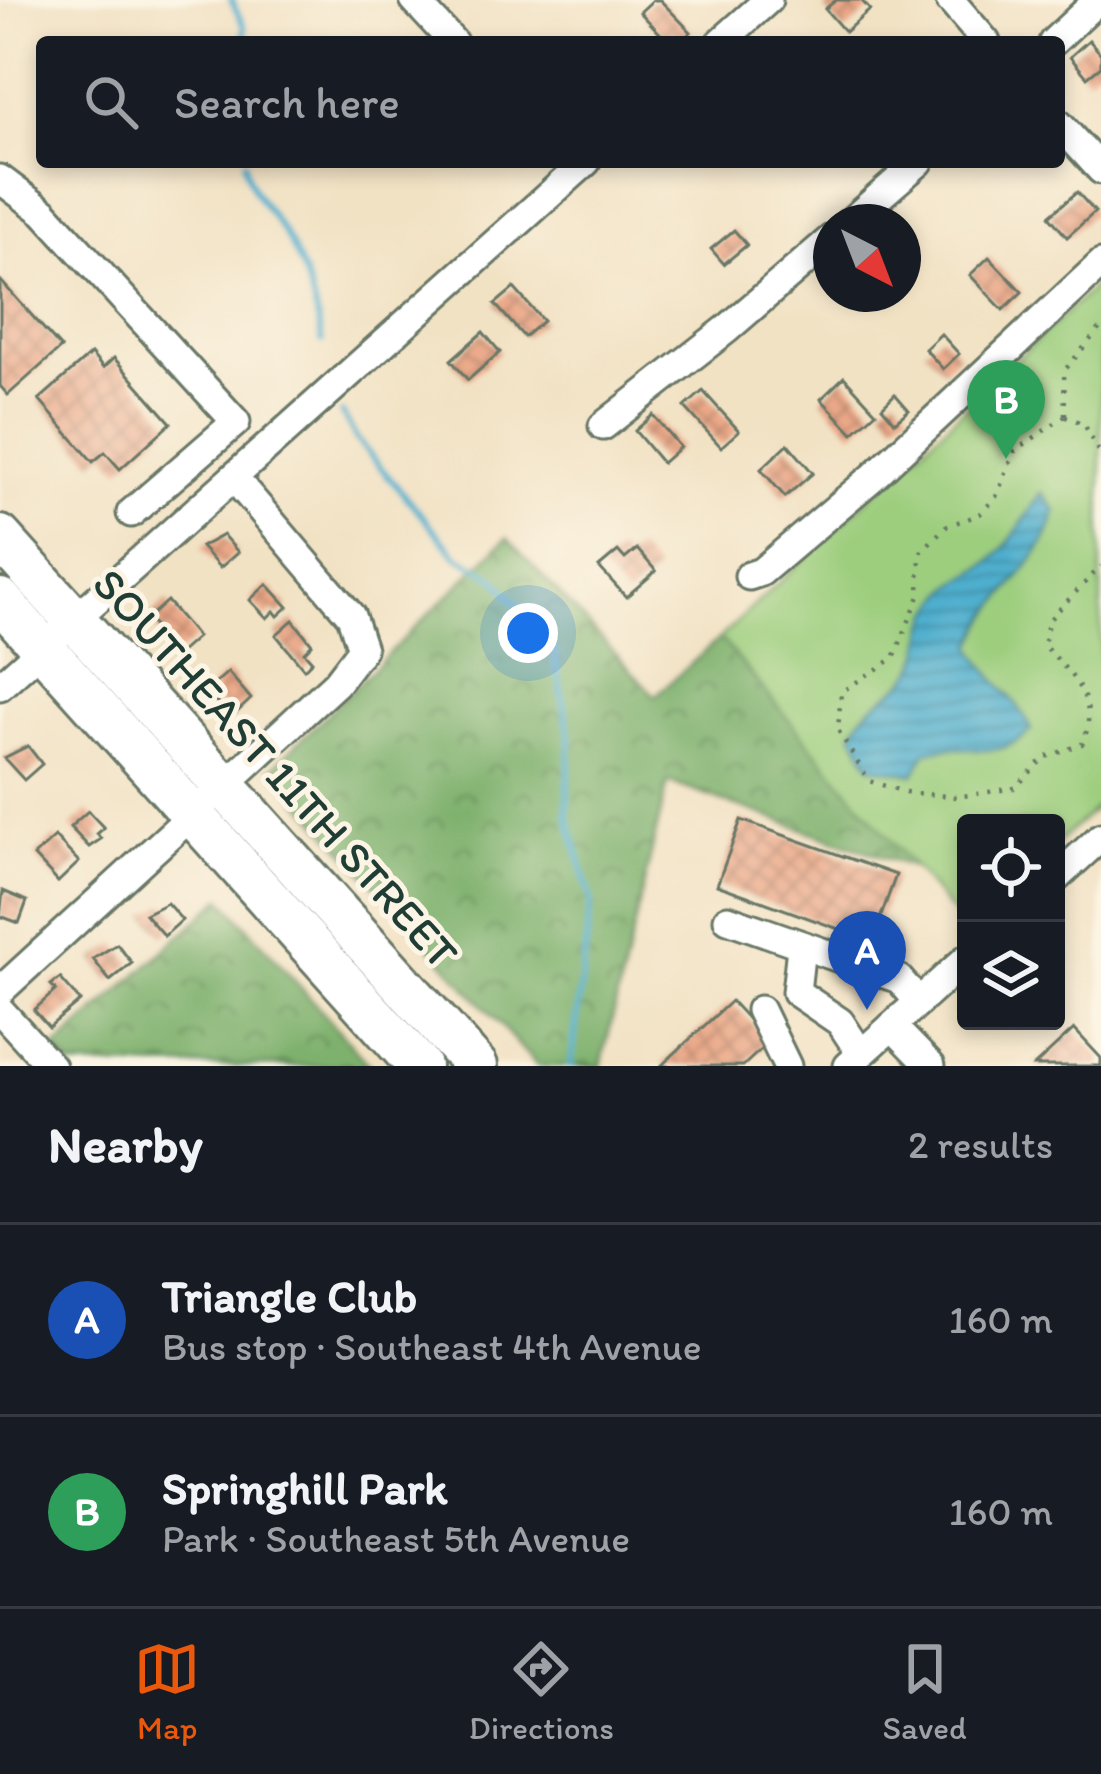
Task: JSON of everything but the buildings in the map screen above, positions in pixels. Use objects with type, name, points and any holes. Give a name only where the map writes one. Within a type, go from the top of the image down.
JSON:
[{"type":"highway","name":"SOUTHEAST 11TH STREET","points":[[0,537],[58,634],[208,800],[476,1066]]},
{"type":"highway","name":"SOUTHEAST 11TH STREET","points":[[0,600],[58,634]]},
{"type":"highway","name":"SOUTHEAST 11TH STREET","points":[[208,800],[419,1066]]},
{"type":"street","points":[[728,36],[768,0]]},
{"type":"street","points":[[950,0],[981,36]]},
{"type":"street","points":[[1059,36],[1098,0]]},
{"type":"street","points":[[431,6],[450,36]]},
{"type":"street","points":[[1065,131],[1101,170]]},
{"type":"street","points":[[0,686],[573,168]]},
{"type":"street","points":[[871,204],[912,168]]},
{"type":"street","points":[[0,179],[44,212],[236,422],[131,513]]},
{"type":"street","points":[[603,426],[728,329],[813,254]]},
{"type":"street","points":[[749,576],[761,572],[873,477],[1101,265]]},
{"type":"street","points":[[0,992],[336,683],[362,646],[351,616],[234,478]]},
{"type":"street","points":[[165,484],[193,514]]},
{"type":"street","points":[[1065,870],[1101,837]]},
{"type":"street","points":[[728,919],[899,979],[919,1002]]},
{"type":"street","points":[[801,947],[796,992],[840,1022],[855,1060],[957,967]]},
{"type":"street","points":[[0,1010],[51,1066]]},
{"type":"street","points":[[760,1010],[784,1065]]},
{"type":"street","points":[[892,1026],[931,1066]]},
{"type":"path","points":[[1065,416],[1064,371],[1101,327]]},
{"type":"path","points":[[1065,416],[1084,424],[1101,455]]},
{"type":"path","points":[[1065,416],[1015,451],[996,496],[979,515],[946,526],[920,553],[919,596],[894,658],[841,692],[838,730],[869,781],[905,792],[956,796],[1015,788],[1044,758],[1082,744],[1090,726],[1089,704],[1071,673],[1044,646],[1048,621],[1101,566]]},
{"type":"green space","points":[[1101,280],[1101,803],[1065,836],[1065,814],[957,814],[957,919],[720,638]]},
{"type":"green space","points":[[507,538],[655,696],[720,638],[915,868],[668,782],[601,1066],[537,1066],[271,769]]},
{"type":"green space","points":[[222,898],[370,1066],[70,1066],[55,1049]]},
{"type":"water","points":[[1042,492],[1056,511],[1049,532],[973,646],[1032,730],[1004,748],[926,752],[914,774],[870,766],[853,732],[860,720],[911,674],[931,614],[943,596],[999,553]]},
{"type":"waterway","points":[[231,0],[245,36]]},
{"type":"waterway","points":[[246,168],[255,192],[298,261],[322,341]]},
{"type":"waterway","points":[[342,413],[357,440],[457,556],[494,577],[553,646],[570,738],[567,812],[591,901],[571,1066]]},
{"type":"place","name":"Springhill Park","points":[[1006,459]]},
{"type":"place","name":"Triangle Club","points":[[867,1010]]}]
